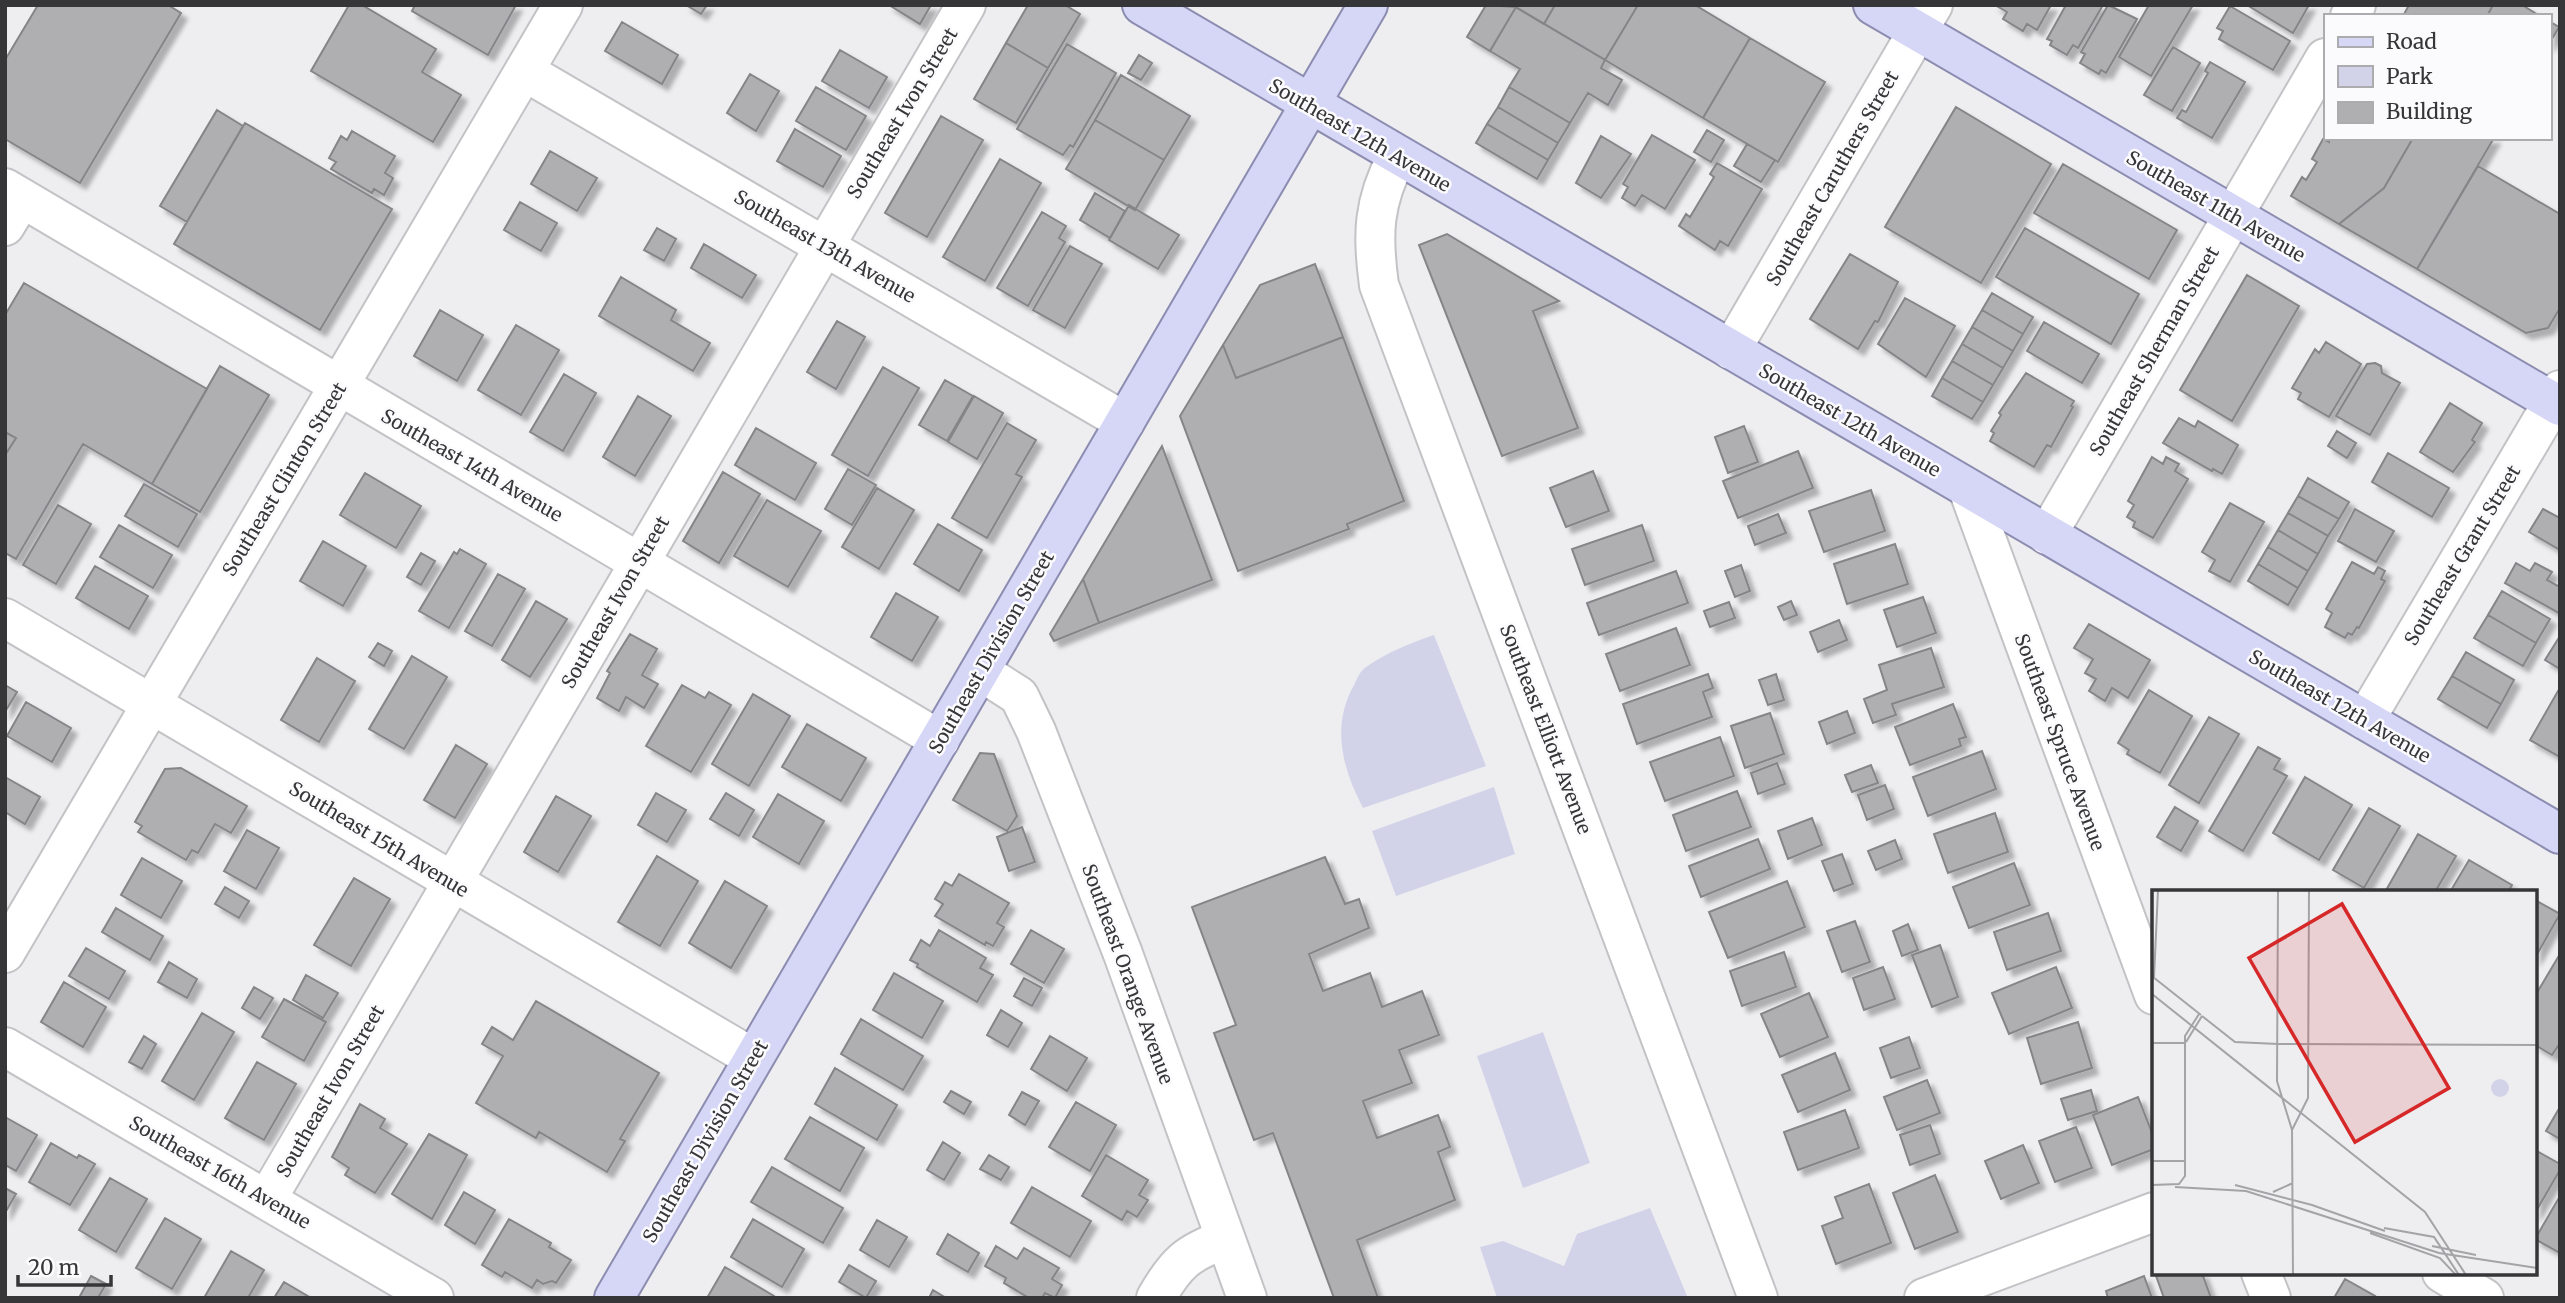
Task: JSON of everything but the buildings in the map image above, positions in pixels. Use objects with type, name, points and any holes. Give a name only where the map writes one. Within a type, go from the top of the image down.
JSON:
[{"type":"main road","name":"Southeast 12th Avenue","points":[[1142,5],[1310,106],[2560,834]]},
{"type":"main road","name":"Southeast Division Street","points":[[614,1298],[1368,5]]},
{"type":"main road","name":"Southeast 11th Avenue","points":[[1873,5],[1926,18],[2233,215],[2557,400]]},
{"type":"street","name":"Southeast Clinton Street","points":[[5,953],[563,5]]},
{"type":"street","name":"Southeast Ivon Street","points":[[267,1199],[823,245],[966,5]]},
{"type":"street","name":"Southeast Caruthers Street","points":[[1731,350],[1926,18]]},
{"type":"street","name":"Southeast Sherman Street","points":[[2047,535],[2324,60]]},
{"type":"street","name":"Southeast 13th Avenue","points":[[524,71],[1125,422]]},
{"type":"street","name":"Southeast Elliott Avenue","points":[[1397,156],[1382,185],[1374,226],[1379,285],[1759,1298]]},
{"type":"street","name":"Southeast 14th Avenue","points":[[11,204],[339,388],[940,740]]},
{"type":"street","name":"Southeast Grant Street","points":[[2365,720],[2557,400]]},
{"type":"street","name":"Southeast Spruce Avenue","points":[[1968,489],[2152,990]]},
{"type":"street","name":"Southeast 15th Avenue","points":[[5,618],[753,1058]]},
{"type":"street","name":"Southeast Orange Avenue","points":[[980,670],[1019,696],[1036,731],[1123,954],[1247,1298]]},
{"type":"street","name":"Southeast 16th Avenue","points":[[5,1047],[434,1298]]},
{"type":"street","points":[[1924,1298],[2152,1213]]},
{"type":"street","points":[[1156,1298],[1171,1272],[1183,1259],[1196,1250],[1225,1239]]},
{"type":"street","points":[[2262,1275],[2271,1298]]},
{"type":"street","points":[[2445,1275],[2484,1298]]},
{"type":"green space","points":[[1434,635],[1486,766],[1363,808],[1350,778],[1342,747],[1341,731],[1347,700],[1366,667],[1398,649]]},
{"type":"green space","points":[[1494,787],[1515,854],[1396,896],[1372,831]]},
{"type":"green space","points":[[1543,1032],[1590,1163],[1523,1188],[1477,1056]]},
{"type":"green space","points":[[1650,1208],[1688,1298],[1497,1298],[1480,1247],[1503,1241],[1564,1266],[1577,1234]]}]
